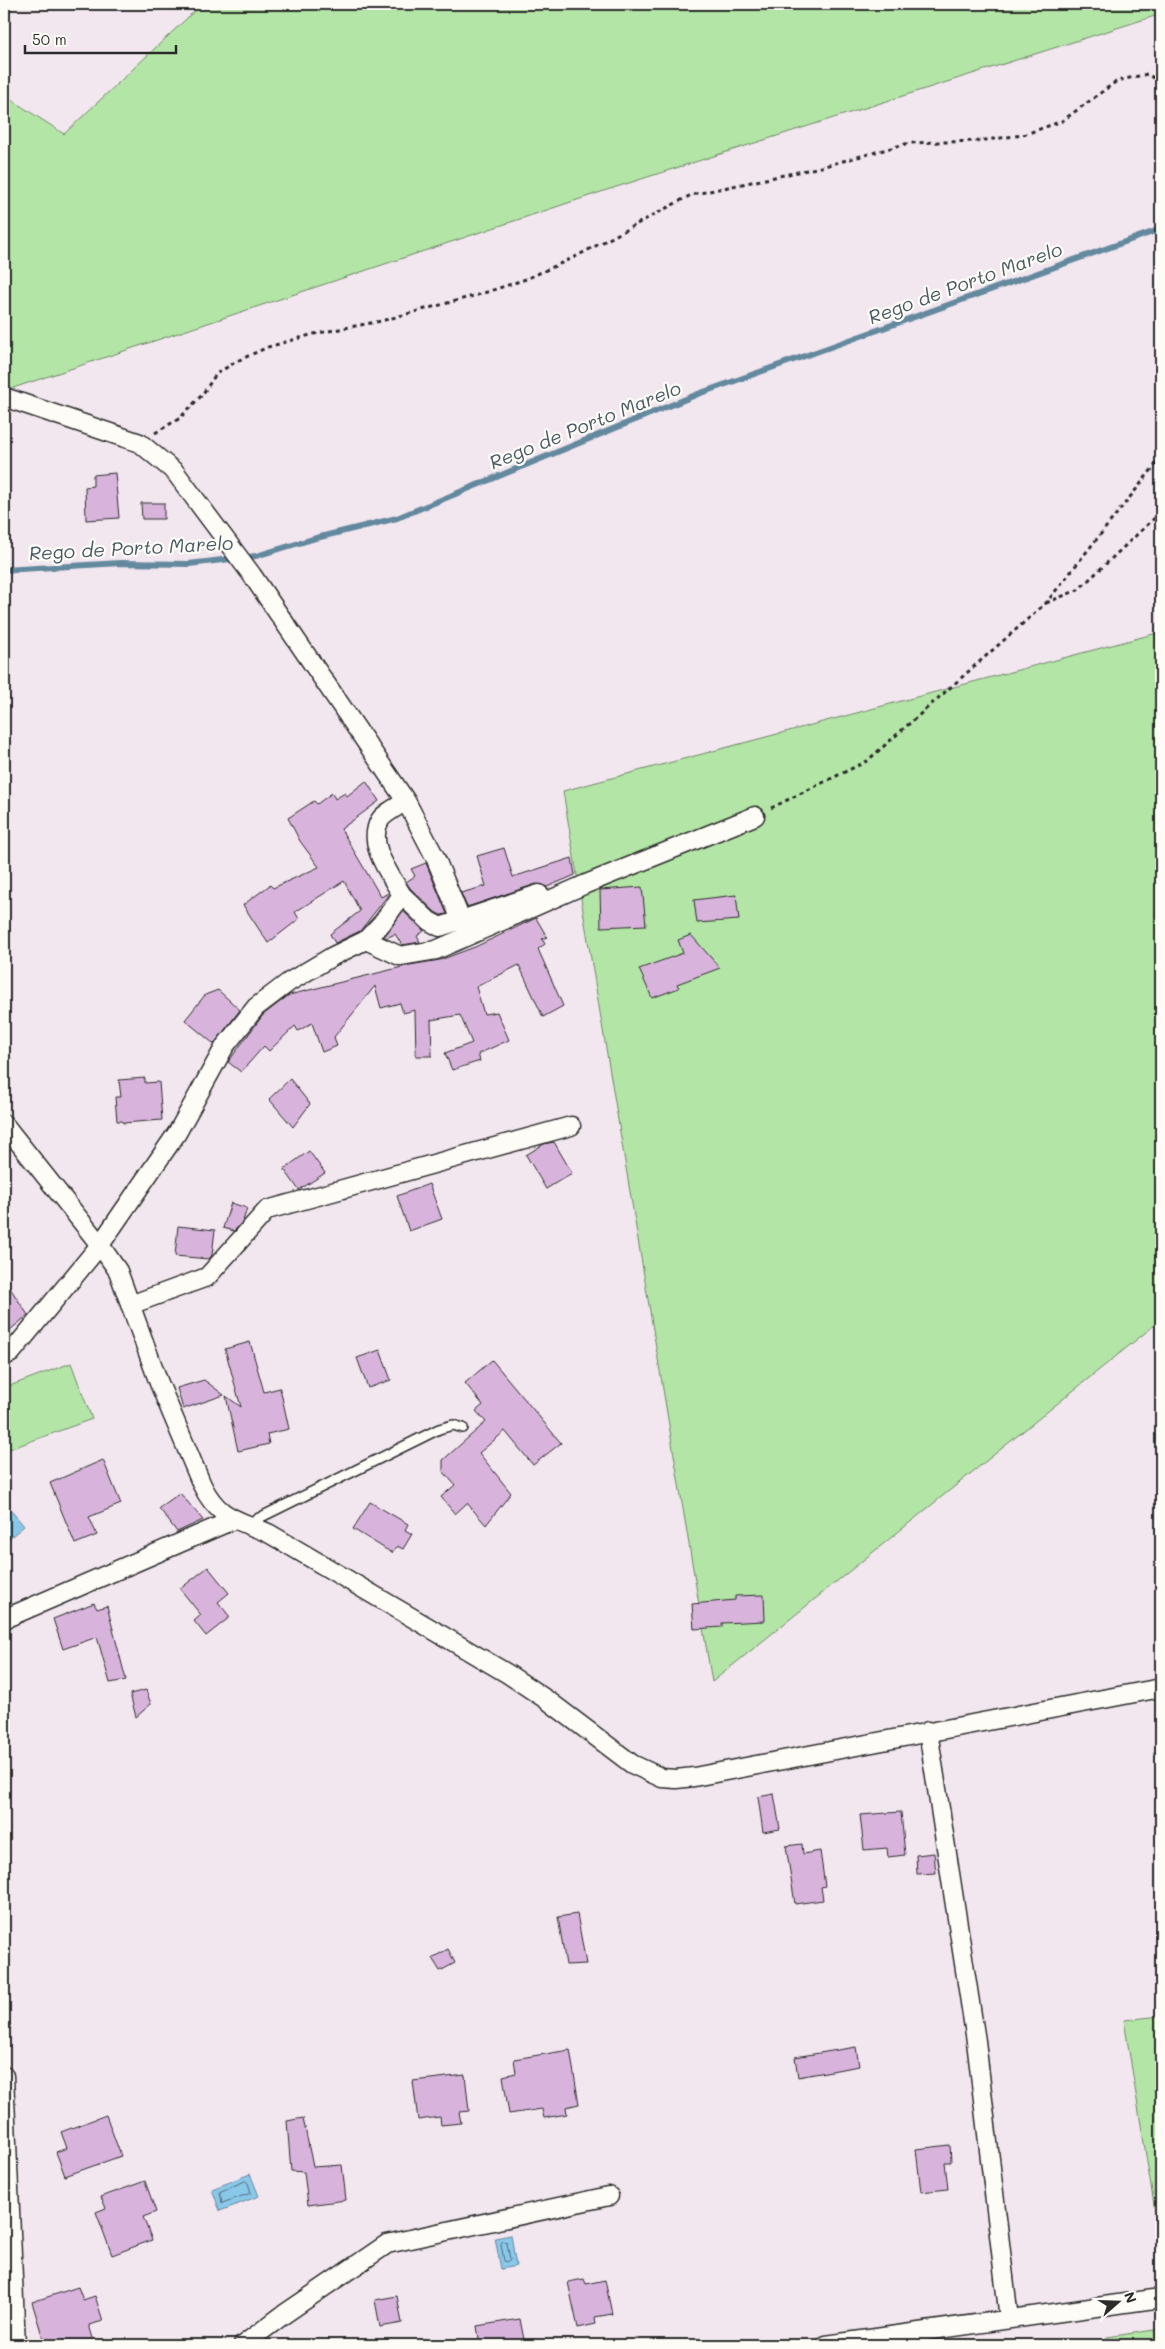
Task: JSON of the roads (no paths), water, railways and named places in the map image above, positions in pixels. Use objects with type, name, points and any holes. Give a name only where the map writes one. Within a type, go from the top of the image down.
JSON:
[{"type":"street","points":[[4,397],[140,443],[175,472],[252,575],[406,802],[435,857],[461,920]]},
{"type":"street","points":[[406,802],[380,818],[374,839],[387,869],[402,895],[429,921],[440,927],[565,885],[586,884]]},
{"type":"street","points":[[366,940],[400,956],[436,950],[586,884],[755,816]]},
{"type":"street","points":[[4,1356],[11,1352],[100,1245],[177,1133],[225,1046],[256,1007],[289,982],[333,956],[366,940],[382,923],[402,895]]},
{"type":"street","points":[[4,1124],[100,1245],[118,1271],[159,1383],[208,1499],[218,1511],[239,1522],[270,1534],[508,1674],[550,1702],[632,1764],[662,1778],[676,1779],[1161,1688]]},
{"type":"street","points":[[130,1305],[207,1277],[267,1210],[571,1126]]},
{"type":"street","points":[[4,1619],[239,1522]]},
{"type":"street","points":[[928,1731],[976,2041],[1009,2319]]},
{"type":"street","points":[[4,2076],[16,2345]]},
{"type":"street","points":[[243,2345],[283,2315],[387,2244],[609,2196]]},
{"type":"street","points":[[826,2345],[1161,2298]]},
{"type":"lane","points":[[239,1522],[439,1429],[453,1425],[463,1428]]},
{"type":"water","points":[[4,1502],[24,1526],[6,1541],[4,1539]]},
{"type":"water","points":[[250,2174],[259,2196],[220,2211],[212,2189]]},
{"type":"water","points":[[511,2235],[516,2266],[501,2269],[495,2238]]},
{"type":"waterway","name":"Rego de Porto Marelo","points":[[4,570],[120,563],[189,564],[256,556],[316,538],[397,518],[698,394],[1161,229]]}]
